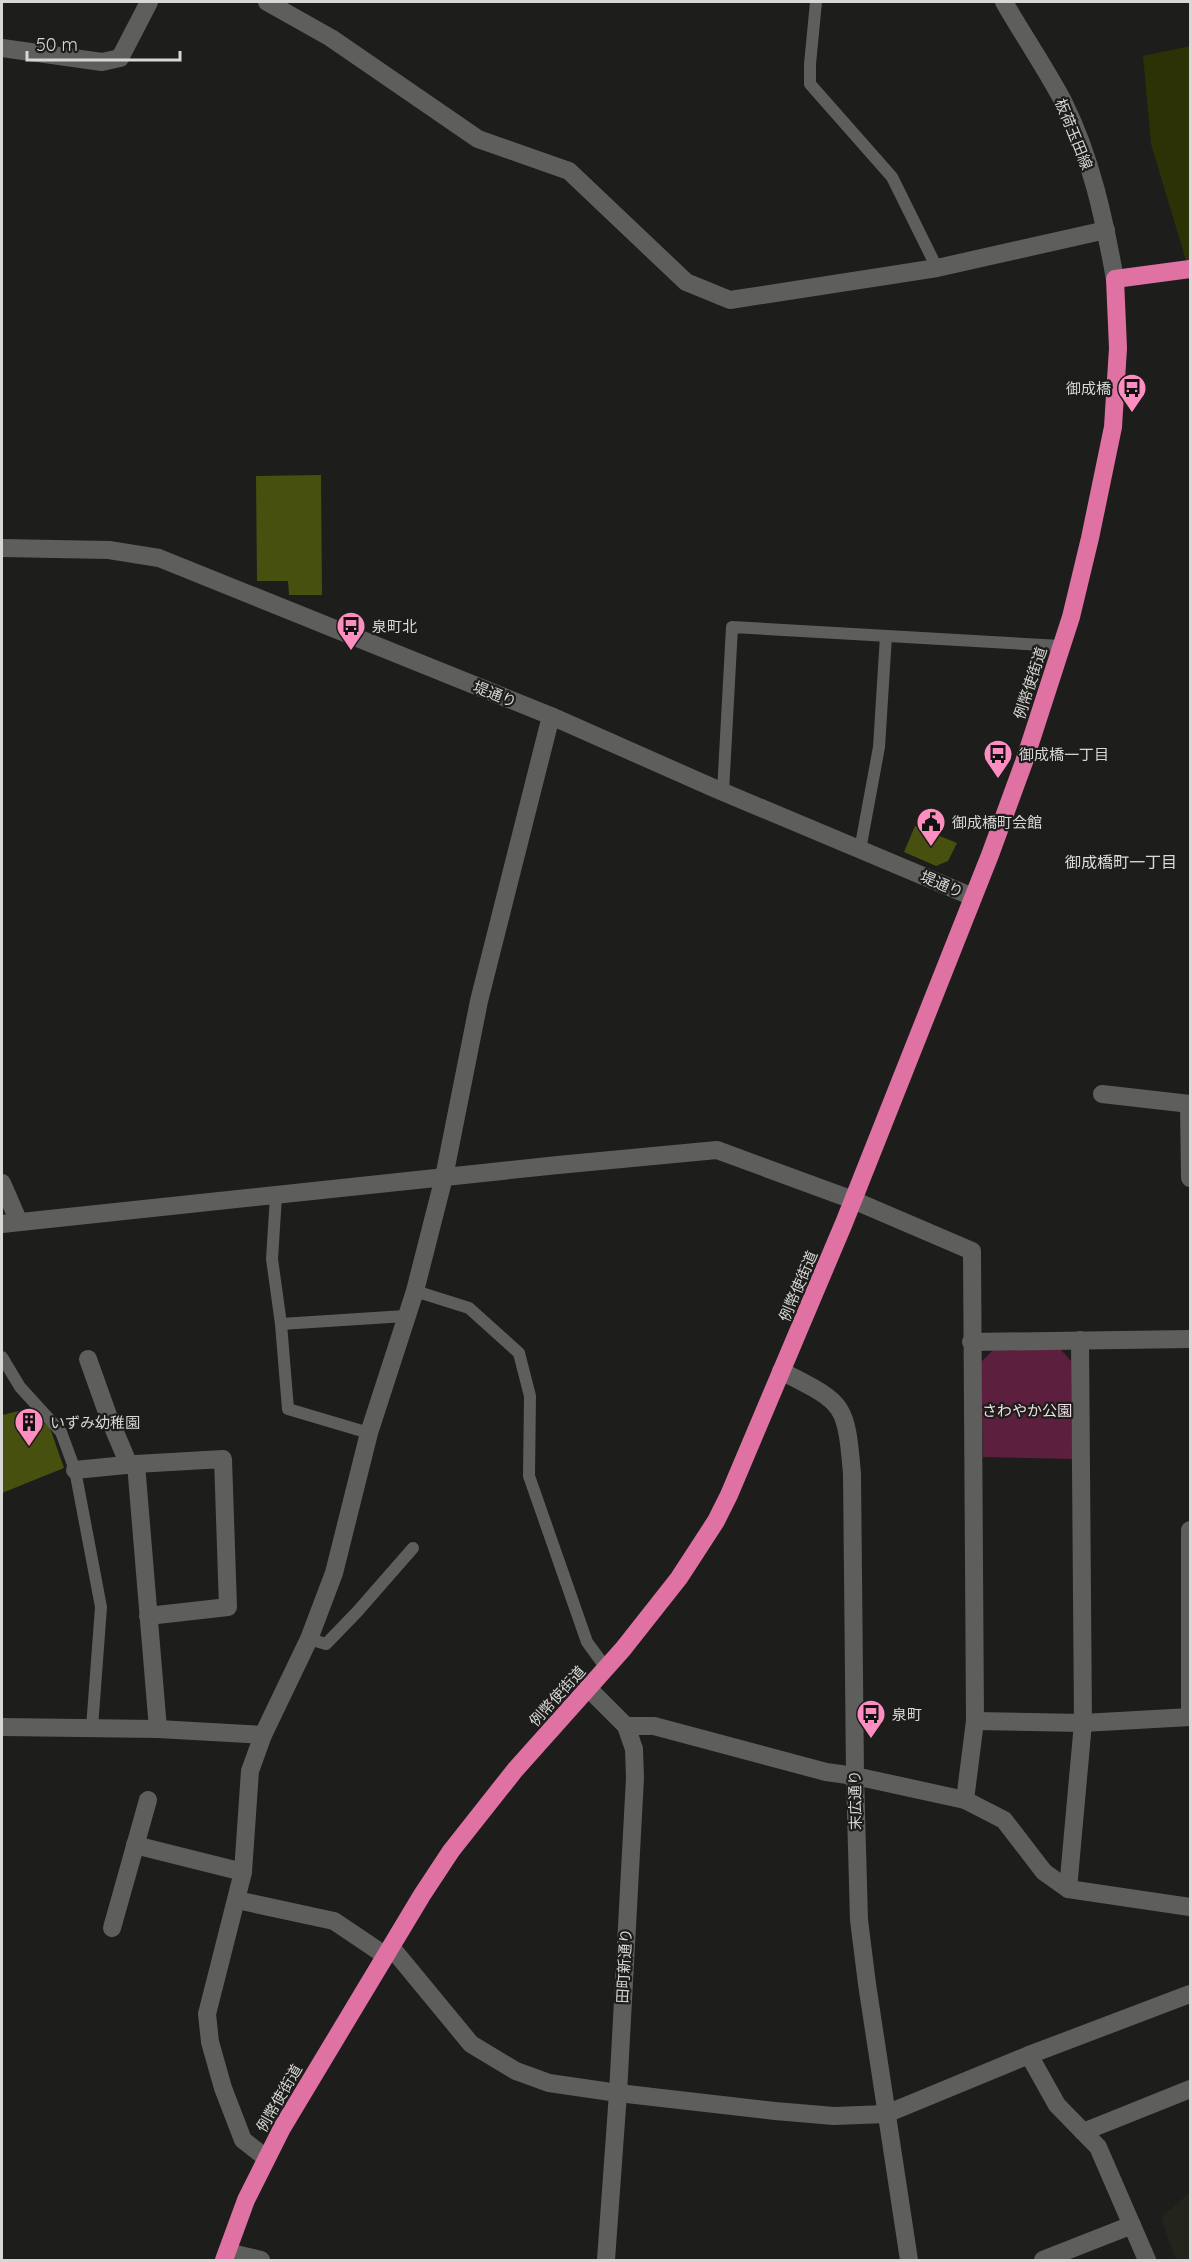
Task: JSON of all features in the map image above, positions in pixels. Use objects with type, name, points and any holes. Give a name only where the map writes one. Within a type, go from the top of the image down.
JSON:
[{"type":"highway","points":[[1115,279],[1191,269]]},
{"type":"highway","name":"例幣使街道","points":[[225,2256],[246,2200],[266,2158],[306,2085],[422,1895],[451,1851],[515,1770],[623,1649],[679,1578],[716,1521],[746,1457],[853,1200],[974,897],[1024,762],[1071,617],[1113,427],[1118,348],[1115,279]]},
{"type":"street","points":[[2,48],[102,62],[113,61],[120,58],[148,2]]},
{"type":"street","points":[[267,2],[331,38],[478,139],[569,171],[686,282],[730,300],[937,268],[1106,230]]},
{"type":"street","name":"板荷玉田線","points":[[1004,2],[1063,102],[1082,149],[1106,230],[1115,279]]},
{"type":"street","name":"堤通り","points":[[2,548],[110,550],[159,558],[551,716],[723,792],[974,897]]},
{"type":"street","points":[[266,2158],[243,2140],[223,2088],[210,2042],[207,2014],[243,1872],[249,1771],[309,1639],[333,1573],[369,1433],[405,1316],[415,1291],[444,1177],[479,1001],[551,716]]},
{"type":"street","points":[[1102,1094],[1190,1104],[1191,1178]]},
{"type":"street","points":[[2,1184],[10,1223],[717,1150],[853,1200],[972,1251],[975,1721],[965,1800]]},
{"type":"street","points":[[971,1342],[1191,1339]]},
{"type":"street","points":[[1068,1889],[1083,1723],[1080,1340]]},
{"type":"street","points":[[88,1359],[109,1418],[132,1464],[158,1729]]},
{"type":"street","name":"末広通り","points":[[781,1371],[833,1399],[845,1416],[850,1442],[855,1776],[860,1920],[886,2114],[909,2260]]},
{"type":"street","points":[[75,1470],[224,1459],[228,1607],[148,1616]]},
{"type":"street","points":[[975,1721],[1083,1723],[1190,1717],[1191,1530]]},
{"type":"street","name":"田町新通り","points":[[588,1688],[626,1726],[634,1749],[618,2093],[606,2260]]},
{"type":"street","points":[[626,1726],[654,1726],[826,1772],[855,1776],[965,1800],[1004,1820],[1044,1872],[1068,1889],[1191,1908]]},
{"type":"street","points":[[2,1727],[158,1729],[263,1736]]},
{"type":"street","points":[[112,1928],[148,1800]]},
{"type":"street","points":[[135,1845],[243,1872]]},
{"type":"street","points":[[237,1900],[334,1921],[388,1951],[471,2044],[516,2071],[549,2084],[822,2115],[886,2114],[1029,2055],[1191,1994]]},
{"type":"street","points":[[1029,2055],[1057,2104],[1098,2147],[1147,2260]]},
{"type":"street","points":[[1083,2132],[1191,2088]]},
{"type":"street","points":[[1043,2260],[1132,2225]]},
{"type":"street","points":[[225,2256],[261,2260]]},
{"type":"lane","points":[[816,2],[810,84],[892,177],[937,268]]},
{"type":"lane","points":[[723,792],[732,627],[1061,646]]},
{"type":"lane","points":[[860,850],[879,747],[886,636]]},
{"type":"lane","points":[[276,1196],[272,1259],[281,1324],[288,1409],[369,1433]]},
{"type":"lane","points":[[415,1291],[469,1308],[519,1353],[530,1396],[529,1476],[587,1642],[606,1668]]},
{"type":"lane","points":[[281,1324],[405,1316]]},
{"type":"lane","points":[[2,1357],[20,1387],[61,1432],[75,1470],[101,1607],[92,1728]]},
{"type":"lane","points":[[309,1639],[326,1644],[413,1548]]},
{"type":"shaded area","points":[[1190,46],[1190,274],[1151,144],[1143,56]]},
{"type":"shaded area","points":[[1190,2192],[1190,2260],[1176,2260],[1161,2218]]},
{"type":"green space","name":"さわやか公園","points":[[993,1350],[1061,1350],[1071,1361],[1072,1459],[983,1457],[981,1362]]},
{"type":"building","points":[[321,475],[322,595],[289,595],[288,581],[257,581],[256,476]]},
{"type":"building","name":"御成橋町会館","points":[[915,826],[957,843],[948,861],[936,866],[904,852]]},
{"type":"building","name":"いずみ幼稚園","points":[[27,1409],[50,1428],[64,1468],[2,1493],[2,1415]]},
{"type":"place","name":"御成橋","points":[[1132,414]]},
{"type":"place","name":"泉町北","points":[[351,652]]},
{"type":"place","name":"御成橋一丁目","points":[[998,780]]},
{"type":"place","name":"御成橋町会館","points":[[931,848]]},
{"type":"place","name":"いずみ幼稚園","points":[[29,1448]]},
{"type":"place","name":"泉町","points":[[871,1740]]},
{"type":"district","name":"御成橋町一丁目","points":[[1121,862]]}]
